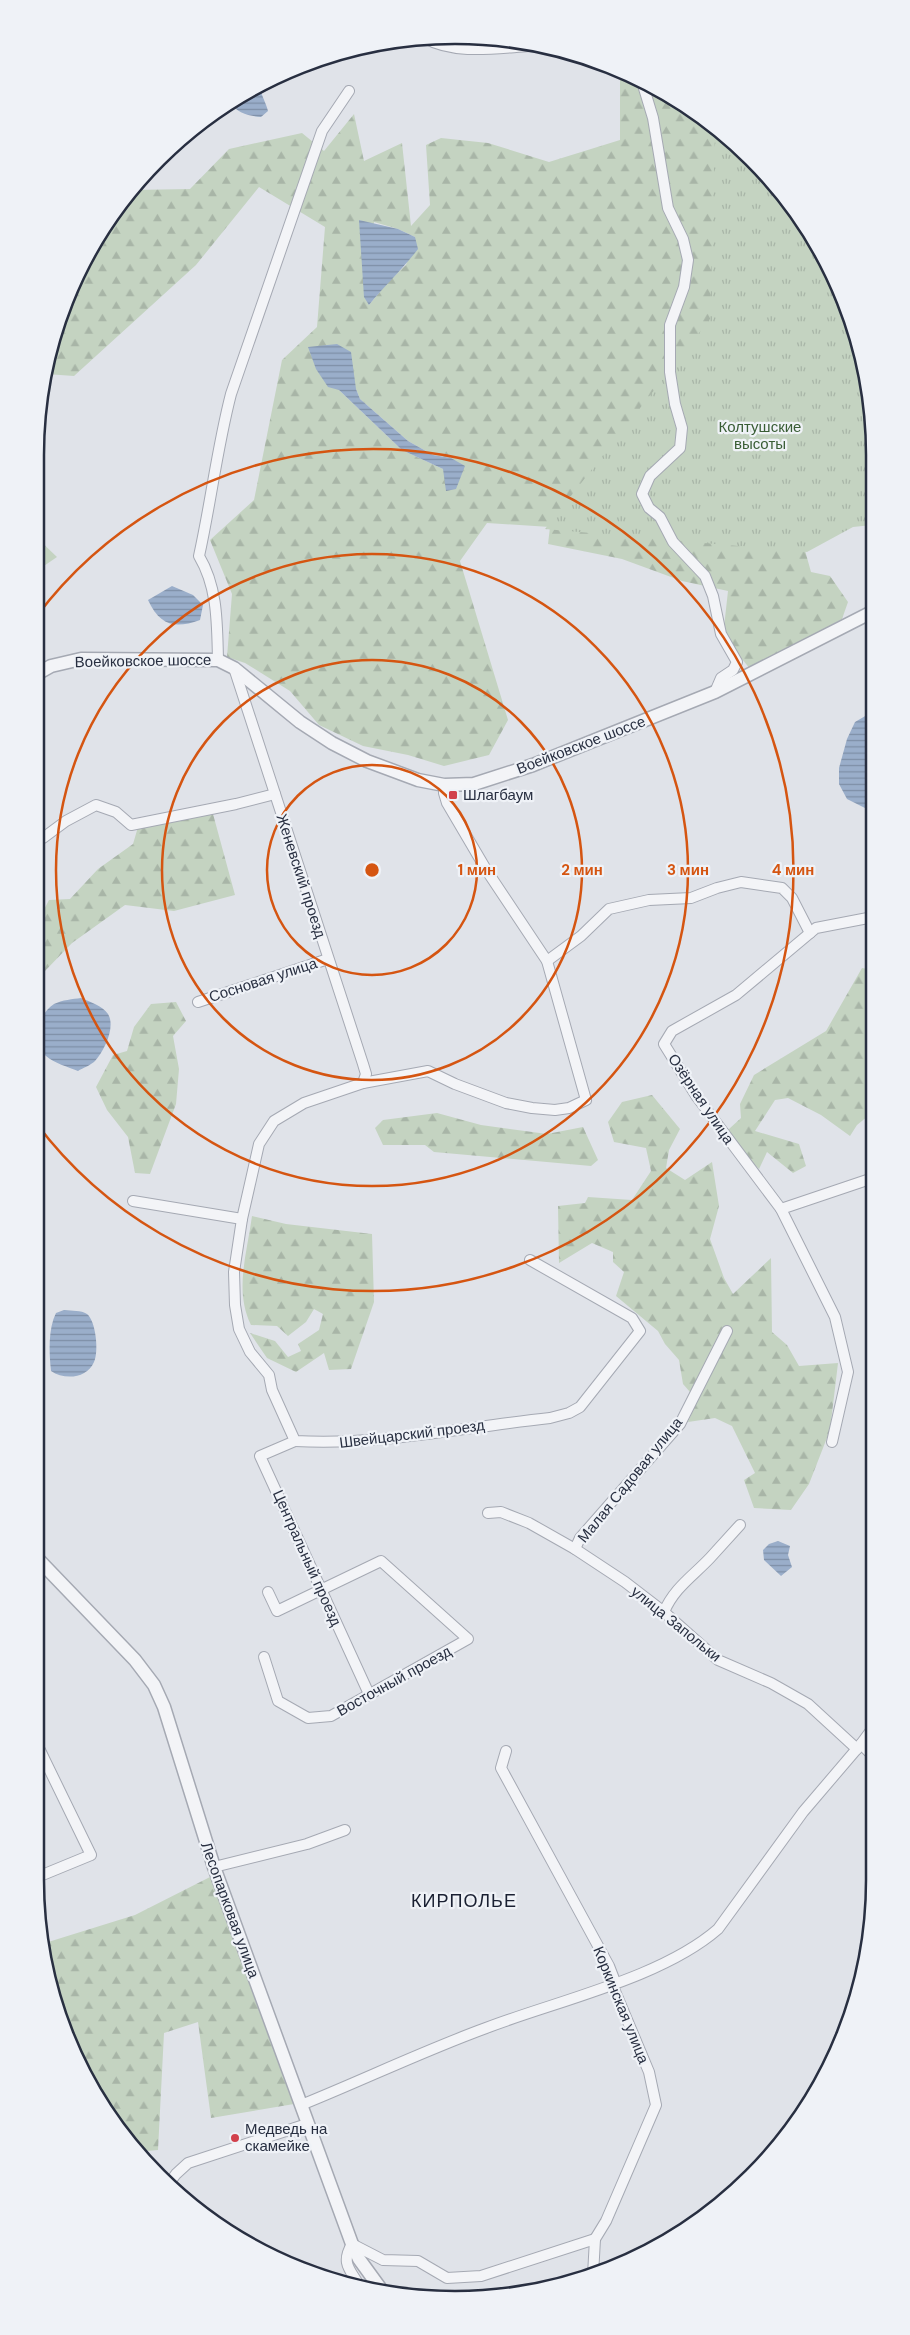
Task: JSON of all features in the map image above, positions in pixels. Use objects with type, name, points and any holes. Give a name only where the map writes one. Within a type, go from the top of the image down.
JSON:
[{"type":"street","points":[[457,44],[467,48],[506,47]]},
{"type":"street","points":[[218,660],[213,586],[208,571],[199,556],[209,514],[221,431],[230,394],[322,131],[349,90]]},
{"type":"street","points":[[644,90],[656,132],[668,208],[683,239],[688,260],[684,287],[670,325],[670,372],[675,404],[682,428],[680,448],[650,476],[642,494],[649,508],[660,517],[674,542],[706,576],[713,596],[721,634],[736,662],[733,670],[721,678],[715,692]]},
{"type":"street","name":"Воейковское шоссе","points":[[44,670],[81,659],[218,660],[234,668],[300,722],[332,743],[367,760],[418,780],[444,785],[474,784],[533,765],[715,692],[866,615]]},
{"type":"street","name":"Женевский проезд","points":[[234,668],[363,1064],[366,1074],[363,1083]]},
{"type":"street","points":[[295,1441],[272,1390],[269,1374],[250,1352],[239,1329],[235,1305],[234,1272],[242,1219],[259,1144],[274,1121],[304,1103],[363,1083],[428,1071],[455,1084],[506,1103],[532,1108],[555,1110],[569,1108],[586,1100],[547,961],[487,871],[447,803],[444,785]]},
{"type":"street","points":[[44,837],[66,820],[96,805],[116,812],[131,825],[236,804],[275,794]]},
{"type":"street","points":[[547,961],[581,936],[609,909],[649,900],[691,898],[716,888],[741,882],[782,888],[792,898],[810,933]]},
{"type":"street","name":"Озёрная улица","points":[[781,1208],[696,1097],[664,1044],[672,1031],[736,995],[816,928],[866,918]]},
{"type":"street","name":"Сосновая улица","points":[[198,1002],[328,959]]},
{"type":"street","points":[[832,1442],[848,1372],[834,1317],[781,1208],[866,1180]]},
{"type":"street","points":[[132,1201],[242,1219]]},
{"type":"street","name":"Швейцарский проезд","points":[[295,1441],[343,1443],[377,1440],[550,1418],[569,1413],[580,1407],[640,1331],[632,1318],[530,1260]]},
{"type":"street","name":"Малая Садовая улица","points":[[574,1549],[580,1538],[680,1424],[727,1331]]},
{"type":"street","name":"Центральный проезд","points":[[295,1441],[260,1456],[369,1694]]},
{"type":"street","name":"улица Запольки","points":[[488,1513],[501,1512],[529,1523],[574,1549],[625,1582],[664,1612],[718,1660],[771,1683],[808,1704],[866,1751]]},
{"type":"street","points":[[664,1612],[670,1599],[681,1585],[709,1559],[740,1525]]},
{"type":"street","name":"Восточный проезд","points":[[264,1657],[278,1701],[308,1718],[331,1716],[468,1639],[381,1561],[320,1590]]},
{"type":"street","name":"Лесопарковая улица","points":[[44,1565],[135,1660],[154,1685],[164,1707],[214,1868],[307,2124],[352,2244],[359,2259],[377,2283]]},
{"type":"street","points":[[268,1592],[277,1611],[320,1590]]},
{"type":"street","points":[[301,2105],[486,2027],[612,1984],[659,1964],[705,1941],[718,1929],[803,1812],[866,1737]]},
{"type":"street","name":"Коркинская улица","points":[[506,1751],[501,1768],[614,1979],[612,1984],[649,2072],[656,2105],[606,2221],[595,2239]]},
{"type":"street","points":[[44,1758],[91,1855],[44,1874]]},
{"type":"street","points":[[214,1868],[307,1844],[345,1830]]},
{"type":"street","points":[[173,2179],[188,2163],[307,2124]]},
{"type":"street","points":[[355,2278],[346,2264],[346,2254],[352,2244],[383,2260],[418,2262],[447,2278],[482,2276],[595,2239],[593,2267]]},
{"type":"green space","points":[[620,79],[661,99],[683,113],[726,146],[764,184],[797,227],[824,273],[835,298],[852,349],[863,401],[864,414],[801,536],[811,572],[830,576],[848,602],[842,619],[751,670],[723,636],[728,591],[682,581],[622,559],[548,544],[550,527],[487,523],[460,561],[508,720],[489,755],[444,766],[408,755],[363,746],[319,725],[290,691],[245,663],[227,657],[232,594],[210,540],[254,500],[282,360],[317,327],[325,227],[259,187],[196,265],[74,376],[52,374],[66,323],[86,273],[99,249],[129,205],[141,190],[190,189],[229,149],[302,133],[324,151],[354,114],[364,161],[402,143],[411,226],[430,205],[426,145],[441,138],[488,143],[549,162],[620,140]],"holes":[[[374,222],[398,229],[415,237],[406,265],[387,283],[369,305]],[[356,389],[360,399],[408,441],[433,455],[451,458],[443,469],[402,450],[339,390]]]},
{"type":"green space","name":"Колтушские высоты","points":[[715,137],[746,164],[781,205],[811,249],[835,298],[852,349],[863,401],[866,455],[866,526],[853,527],[807,552],[545,529],[710,319]]},
{"type":"green space","points":[[44,545],[57,557],[44,566]]},
{"type":"green space","points":[[213,814],[235,895],[174,911],[125,905],[72,943],[44,972],[44,910],[49,900],[70,899],[98,869],[133,844],[138,827]]},
{"type":"green space","points":[[862,968],[866,969],[866,1118],[857,1125],[850,1136],[821,1115],[788,1098],[775,1100],[755,1131],[799,1144],[806,1166],[793,1173],[767,1152],[759,1169],[729,1139],[729,1129],[741,1118],[740,1104],[754,1075],[826,1031]]},
{"type":"green space","points":[[176,1002],[186,1021],[173,1036],[179,1069],[176,1104],[150,1174],[135,1173],[128,1137],[107,1110],[96,1087],[113,1055],[127,1051],[134,1027],[151,1004]]},
{"type":"green space","points":[[652,1095],[680,1129],[669,1150],[666,1168],[685,1180],[712,1162],[719,1206],[710,1239],[724,1278],[733,1294],[771,1258],[772,1332],[787,1345],[799,1366],[838,1363],[830,1430],[809,1484],[791,1510],[754,1508],[744,1480],[755,1473],[732,1426],[715,1418],[688,1422],[697,1400],[683,1384],[679,1360],[665,1344],[658,1331],[616,1296],[624,1272],[613,1262],[613,1252],[592,1243],[559,1263],[558,1206],[585,1203],[588,1197],[632,1200],[651,1171],[646,1148],[614,1142],[608,1122],[622,1102]]},
{"type":"green space","points":[[437,1113],[481,1125],[547,1134],[583,1127],[598,1160],[591,1166],[434,1152],[425,1145],[383,1145],[375,1128],[383,1120]]},
{"type":"green space","points":[[252,1216],[286,1224],[372,1234],[374,1302],[351,1369],[329,1370],[324,1353],[296,1372],[267,1358],[250,1333],[275,1341],[288,1357],[301,1351],[298,1344],[319,1330],[323,1314],[314,1309],[306,1322],[288,1336],[277,1326],[251,1325],[243,1299],[243,1272]]},
{"type":"green space","points":[[212,1876],[294,2104],[211,2118],[198,2022],[164,2033],[158,2150],[146,2151],[113,2108],[86,2062],[66,2012],[49,1942],[135,1915]]},
{"type":"water","points":[[261,92],[268,111],[261,117],[252,116],[236,109]]},
{"type":"water","points":[[359,220],[398,229],[415,237],[418,249],[369,305],[364,297]]},
{"type":"water","points":[[337,344],[351,352],[356,389],[360,399],[408,441],[433,455],[451,458],[465,466],[456,489],[446,491],[443,469],[402,450],[339,390],[328,387],[316,369],[308,347]]},
{"type":"water","points":[[172,586],[193,595],[203,605],[200,620],[183,624],[169,623],[163,620],[153,609],[148,600]]},
{"type":"water","points":[[866,716],[866,808],[847,799],[839,784],[839,768],[847,739],[855,722]]},
{"type":"water","points":[[81,998],[96,1004],[106,1011],[111,1025],[108,1039],[98,1057],[78,1071],[57,1063],[44,1054],[44,1014],[54,1004]]},
{"type":"water","points":[[64,1310],[85,1313],[93,1323],[96,1337],[96,1357],[91,1368],[81,1375],[68,1377],[51,1371],[50,1334],[53,1319],[56,1313]]},
{"type":"water","points":[[778,1541],[790,1546],[788,1555],[792,1567],[781,1576],[764,1560],[763,1550],[769,1544]]},
{"type":"place","name":"Шлагбаум","points":[[453,795]]},
{"type":"place","name":"Медведь на скамейке","points":[[235,2138]]},
{"type":"district","name":"КИРПОЛЬЕ","points":[[464,1901]]}]
